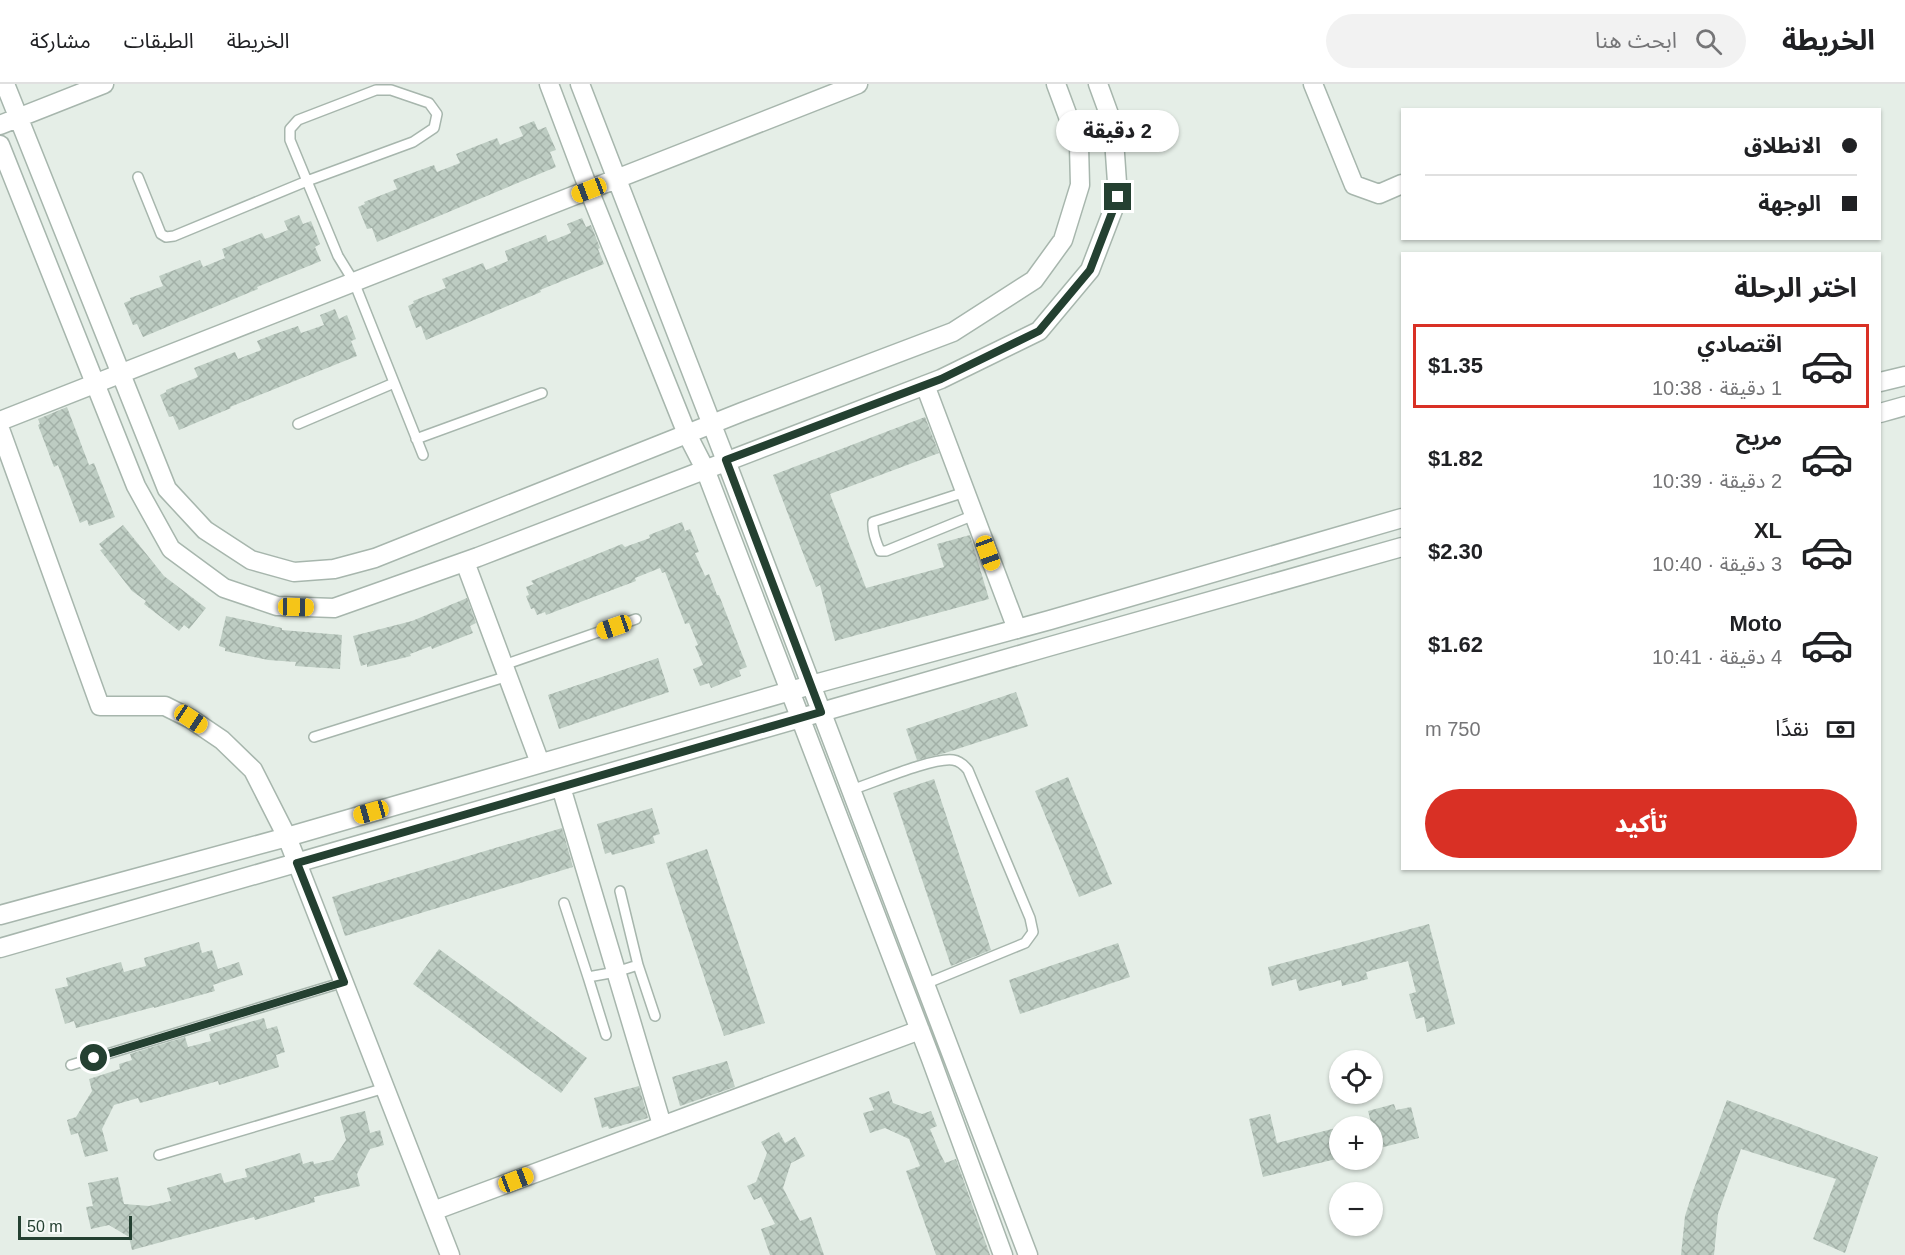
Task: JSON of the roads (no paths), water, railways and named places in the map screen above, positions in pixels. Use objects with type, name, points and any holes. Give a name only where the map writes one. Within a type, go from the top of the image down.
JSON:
[{"type":"street","points":[[0,125],[104,84]]},
{"type":"street","points":[[549,84],[687,434],[705,469],[920,1030],[1003,1255]]},
{"type":"street","points":[[580,84],[726,460],[1028,1255]]},
{"type":"street","points":[[0,421],[858,84]]},
{"type":"street","points":[[7,87],[167,489],[205,530],[251,560],[294,572],[334,569],[375,558],[711,424],[953,332],[1034,280],[1063,240],[1080,185],[1079,146],[1056,84]]},
{"type":"street","points":[[0,145],[136,486],[171,549],[224,588],[277,606],[334,608],[465,562],[941,379],[1039,331],[1090,270],[1118,197],[1113,125],[1098,84]]},
{"type":"street","points":[[1313,84],[1354,185],[1379,194],[1401,184]]},
{"type":"street","points":[[1881,382],[1905,376]]},
{"type":"street","points":[[925,385],[1017,629]]},
{"type":"street","points":[[1881,413],[1905,406]]},
{"type":"street","points":[[0,429],[100,706],[165,706],[191,719],[222,740],[253,770],[287,837],[450,1255]]},
{"type":"street","points":[[0,915],[287,837],[811,685],[1017,629],[1401,518]]},
{"type":"street","points":[[0,948],[1401,547]]},
{"type":"street","points":[[465,562],[540,763]]},
{"type":"street","points":[[561,787],[662,1125]]},
{"type":"street","points":[[433,1211],[920,1030]]},
{"type":"lane","points":[[138,177],[160,234],[166,237],[214,221],[307,181],[413,142],[434,128],[437,114],[429,103],[391,90],[376,90],[297,120],[291,129],[290,140],[307,181],[338,256],[354,282],[423,455]]},
{"type":"lane","points":[[298,424],[394,384]]},
{"type":"lane","points":[[416,439],[542,393]]},
{"type":"lane","points":[[965,492],[873,522],[872,529],[877,544],[880,551],[886,551],[974,515]]},
{"type":"lane","points":[[314,737],[506,670],[636,619]]},
{"type":"lane","points":[[851,790],[925,764],[952,759],[962,763],[968,770],[1030,918],[1033,932],[1025,943],[925,984]]},
{"type":"lane","points":[[620,891],[638,965],[655,1016]]},
{"type":"lane","points":[[564,903],[606,1035]]},
{"type":"lane","points":[[588,977],[638,965]]},
{"type":"lane","points":[[71,1065],[344,982]]},
{"type":"lane","points":[[159,1155],[385,1088]]}]
